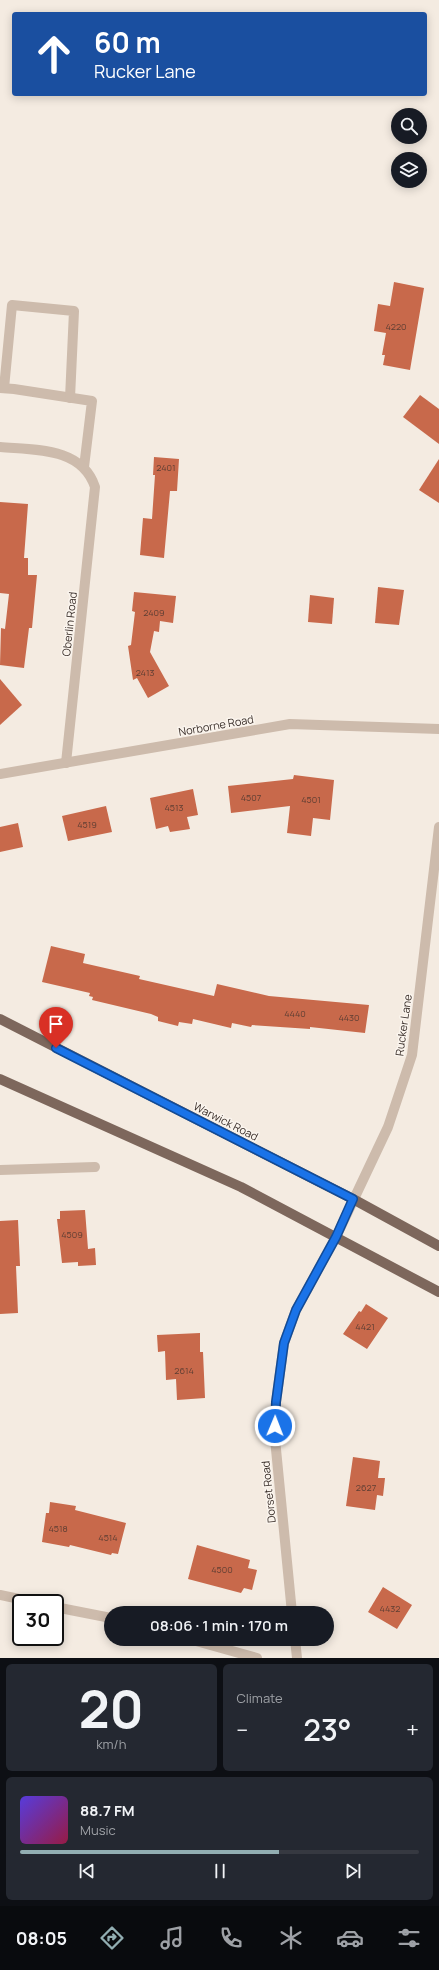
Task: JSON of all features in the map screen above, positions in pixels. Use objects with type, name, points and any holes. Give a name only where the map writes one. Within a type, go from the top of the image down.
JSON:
[{"type":"main road","name":"Warwick Road","points":[[0,1019],[353,1199],[439,1246]]},
{"type":"main road","points":[[0,1079],[241,1187],[439,1292]]},
{"type":"street","points":[[0,447],[56,452],[70,457],[84,467],[92,401],[70,398],[2,388],[12,305],[74,311],[70,398]]},
{"type":"street","name":"Oberlin Road","points":[[66,763],[95,487],[92,476],[84,467]]},
{"type":"street","name":"Norborne Road","points":[[0,774],[290,724],[439,729]]},
{"type":"street","name":"Rucker Lane","points":[[336,1237],[388,1127],[412,1056],[439,827]]},
{"type":"street","points":[[0,1170],[95,1167]]},
{"type":"street","name":"Dorset Road","points":[[291,1606],[275,1439],[276,1402],[284,1343],[296,1310],[336,1237]]},
{"type":"street","points":[[0,1595],[12,1598]]},
{"type":"street","points":[[64,1608],[104,1616]]},
{"type":"street","points":[[214,1646],[257,1658]]},
{"type":"street","points":[[296,1646],[297,1658]]},
{"type":"building","points":[[394,282],[424,288],[410,370],[383,365],[385,355],[382,355],[386,333],[374,331],[378,304],[390,306]]},
{"type":"building","points":[[420,395],[439,409],[439,444],[403,417]]},
{"type":"building","points":[[154,457],[179,459],[177,491],[170,491],[164,558],[140,555],[143,518],[152,519],[155,475],[153,475]]},
{"type":"building","points":[[439,459],[439,503],[419,490]]},
{"type":"building","points":[[0,502],[28,504],[24,558],[28,558],[28,575],[37,575],[32,628],[29,628],[24,668],[0,665],[1,628],[5,629],[9,594],[0,593]]},
{"type":"building","points":[[378,587],[404,590],[399,625],[375,623]]},
{"type":"building","points":[[134,592],[176,596],[173,623],[160,621],[159,632],[154,631],[150,652],[169,686],[148,698],[137,678],[133,680],[128,646],[131,645],[135,612],[132,611]]},
{"type":"building","points":[[310,595],[334,598],[332,624],[308,622]]},
{"type":"building","points":[[0,679],[22,705],[0,725]]},
{"type":"building","points":[[294,775],[334,780],[330,820],[313,818],[311,836],[287,833],[290,806],[231,813],[228,786],[293,779]]},
{"type":"building","points":[[193,789],[198,815],[187,817],[190,829],[170,832],[168,826],[156,829],[150,798]]},
{"type":"building","points":[[106,806],[112,832],[68,841],[62,816]]},
{"type":"building","points":[[18,823],[23,847],[0,852],[0,827]]},
{"type":"building","points":[[51,946],[85,954],[83,963],[140,976],[139,979],[214,996],[217,984],[269,996],[369,1005],[365,1033],[310,1027],[310,1029],[252,1025],[251,1027],[232,1023],[231,1028],[193,1019],[192,1024],[179,1022],[178,1026],[158,1021],[158,1017],[151,1014],[92,1000],[93,997],[89,996],[90,993],[42,982]]},
{"type":"building","points":[[85,1210],[88,1249],[95,1248],[96,1265],[78,1266],[78,1262],[62,1263],[57,1219],[60,1219],[60,1211]]},
{"type":"building","points":[[18,1220],[20,1266],[16,1266],[18,1313],[0,1314],[0,1221]]},
{"type":"building","points":[[366,1304],[388,1318],[367,1349],[343,1334],[359,1311],[361,1312]]},
{"type":"building","points":[[200,1333],[200,1352],[203,1352],[205,1398],[177,1400],[176,1379],[166,1380],[165,1351],[158,1352],[157,1335]]},
{"type":"building","points":[[353,1457],[380,1461],[378,1478],[385,1478],[383,1496],[377,1495],[375,1510],[346,1506]]},
{"type":"building","points":[[50,1502],[76,1506],[75,1510],[126,1523],[118,1554],[112,1553],[111,1555],[70,1545],[69,1547],[42,1542],[46,1513],[49,1513]]},
{"type":"building","points":[[197,1545],[250,1560],[248,1568],[257,1570],[252,1590],[244,1588],[241,1593],[188,1579]]},
{"type":"building","points":[[383,1587],[412,1605],[397,1629],[368,1612]]},
{"type":"route","points":[[56,1048],[353,1199],[336,1237],[296,1310],[284,1343],[276,1402],[275,1426]]}]
